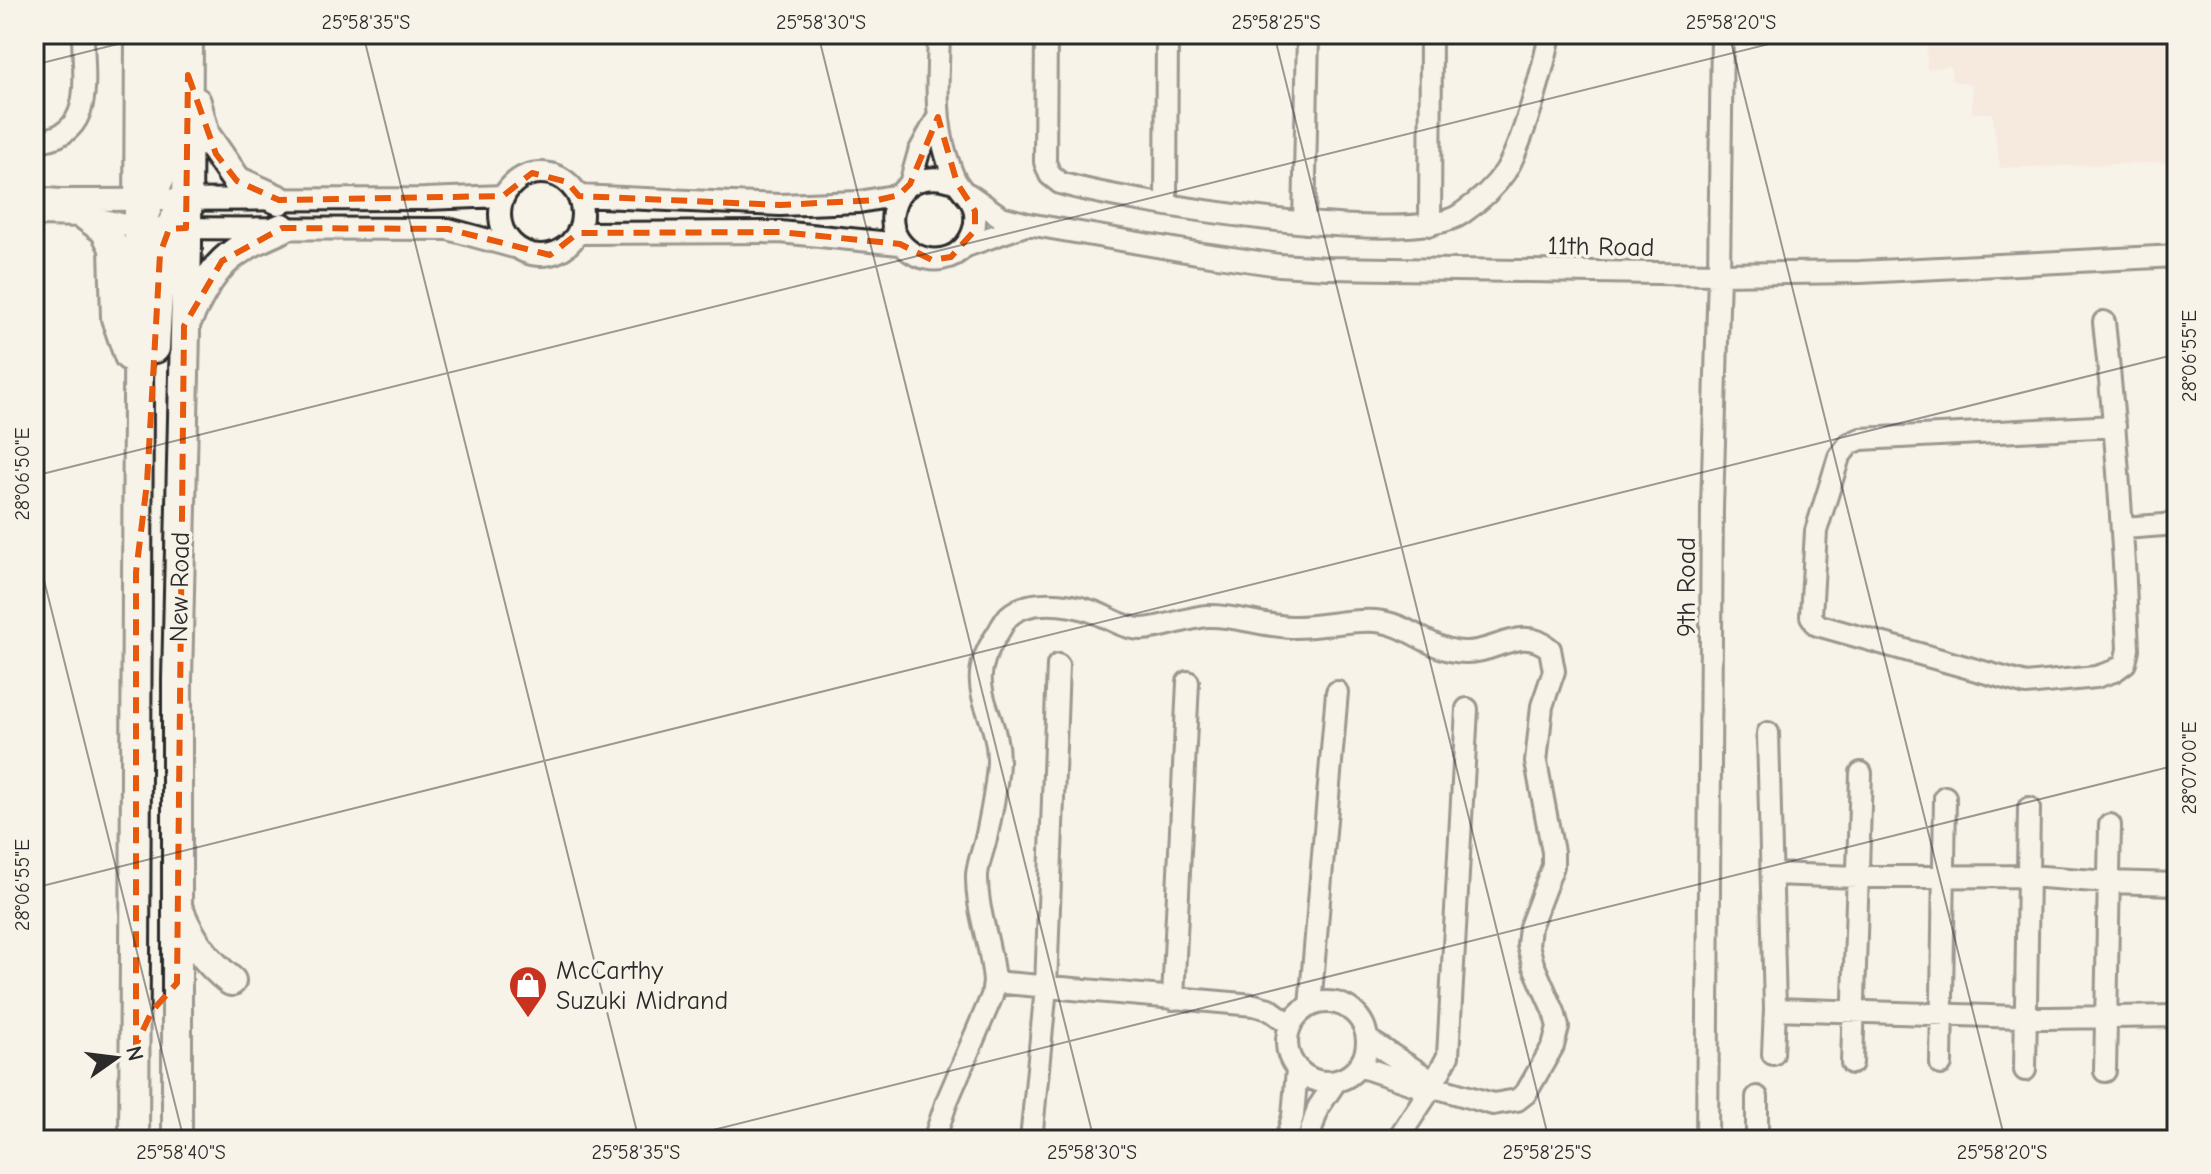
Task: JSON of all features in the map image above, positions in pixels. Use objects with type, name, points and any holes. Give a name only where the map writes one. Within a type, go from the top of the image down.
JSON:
[{"type":"main road","name":"New Road","points":[[134,1140],[136,380],[138,228],[145,200],[140,34]]},
{"type":"main road","points":[[145,200],[162,172],[168,34]]},
{"type":"main road","name":"New Road","points":[[177,1140],[177,663],[184,326],[181,219],[188,34]]},
{"type":"main road","points":[[188,75],[205,135],[216,154],[237,181],[279,200]]},
{"type":"main road","points":[[86,216],[105,230],[114,248],[116,318],[136,380]]},
{"type":"main road","points":[[136,572],[147,483],[160,254],[181,219]]},
{"type":"main road","points":[[184,326],[207,280],[222,261],[243,245],[282,228]]},
{"type":"main road","points":[[177,905],[199,950],[213,967],[231,981]]},
{"type":"main road","points":[[136,1045],[152,1011],[177,983]]},
{"type":"street","points":[[34,141],[64,133],[80,117],[83,105],[83,34]]},
{"type":"street","points":[[938,117],[892,211],[893,228],[900,244],[915,256],[932,260],[951,257],[966,246],[975,230],[975,211],[940,134],[939,34]]},
{"type":"street","points":[[1046,34],[1045,162],[1050,175],[1060,183],[1271,220],[1430,225],[1459,216],[1488,192],[1505,172],[1514,156],[1550,34]]},
{"type":"street","points":[[1166,203],[1167,34]]},
{"type":"street","points":[[1304,223],[1308,34]]},
{"type":"street","points":[[1430,225],[1431,34]]},
{"type":"street","name":"9th Road","points":[[1707,1140],[1712,508],[1722,34]]},
{"type":"street","points":[[34,198],[145,200],[181,219],[282,228],[448,229],[514,247],[531,255],[550,255],[567,247],[578,233],[582,215],[579,196],[567,182],[551,173],[532,173],[515,181],[503,196],[499,214],[503,232],[514,247]]},
{"type":"street","points":[[579,196],[780,205],[859,202],[904,190],[925,177],[941,177],[962,188]]},
{"type":"street","name":"11th Road","points":[[962,188],[1001,217],[1028,224],[1279,265],[1719,274],[1860,272],[2177,256]]},
{"type":"street","points":[[34,215],[86,216],[138,228],[279,200],[503,196]]},
{"type":"street","name":"11th Road","points":[[966,246],[1028,224]]},
{"type":"street","points":[[578,233],[780,232],[900,244]]},
{"type":"street","points":[[2104,322],[2115,426],[2124,528],[2128,649],[2125,663],[2114,671],[2096,677],[2026,684],[1817,625],[1811,616],[1816,531],[1839,457],[1849,444],[1861,439],[2115,426]]},
{"type":"street","points":[[2124,528],[2177,524]]},
{"type":"street","points":[[937,1140],[941,1117],[987,1008],[994,982],[978,901],[977,872],[997,784],[998,758],[979,676],[986,651],[1010,616],[1026,607],[1067,605],[1139,629],[1205,616],[1231,616],[1257,624],[1294,628],[1375,620],[1407,628],[1435,647],[1468,653],[1520,637],[1533,639],[1550,649],[1554,671],[1542,706],[1536,762],[1553,866],[1536,907],[1528,945],[1558,1027],[1553,1046],[1526,1093],[1517,1100],[1493,1104],[1359,1066]]},
{"type":"street","points":[[1031,1140],[1046,987],[1058,665]]},
{"type":"street","points":[[1173,999],[1188,682]]},
{"type":"street","points":[[1310,1006],[1337,692]]},
{"type":"street","points":[[1397,1140],[1435,1087],[1446,1062],[1449,1044],[1467,709]]},
{"type":"street","points":[[1768,733],[1775,1009],[1773,1054]]},
{"type":"street","points":[[1852,1063],[1861,773]]},
{"type":"street","points":[[1941,1064],[1945,797]]},
{"type":"street","points":[[2025,1070],[2029,808]]},
{"type":"street","points":[[2105,1071],[2110,825]]},
{"type":"street","points":[[1772,874],[1945,878],[2029,876],[2177,884]]},
{"type":"street","points":[[994,982],[1263,1007],[1291,1025]]},
{"type":"street","points":[[1286,1140],[1293,1116],[1297,1069],[1287,1048],[1291,1025],[1310,1006],[1331,1002],[1352,1011],[1364,1028],[1367,1039],[1367,1048],[1359,1066],[1345,1078],[1336,1081],[1315,1081],[1297,1069]]},
{"type":"street","points":[[1775,1009],[2025,1017],[2177,1016]]},
{"type":"street","points":[[1367,1039],[1435,1087]]},
{"type":"street","points":[[1308,1140],[1318,1108],[1336,1081]]},
{"type":"street","points":[[1757,1097],[1757,1140]]},
{"type":"highlighted area","points":[[188,75],[216,154],[237,181],[279,200],[503,196],[532,173],[567,182],[579,196],[780,205],[878,200],[899,195],[910,184],[938,117],[957,183],[975,211],[975,230],[951,257],[932,260],[900,244],[780,232],[578,233],[550,255],[448,229],[282,228],[222,261],[184,326],[177,983],[152,1011],[136,1045],[136,572],[147,483],[160,254],[169,229],[186,228]]},
{"type":"shaded area","points":[[1926,34],[2177,34],[2177,162],[2000,168],[1992,113],[1972,113],[1972,85],[1951,80],[1951,66],[1927,69]]},
{"type":"place","name":"McCarthy Suzuki Midrand","points":[[528,1019]]}]
